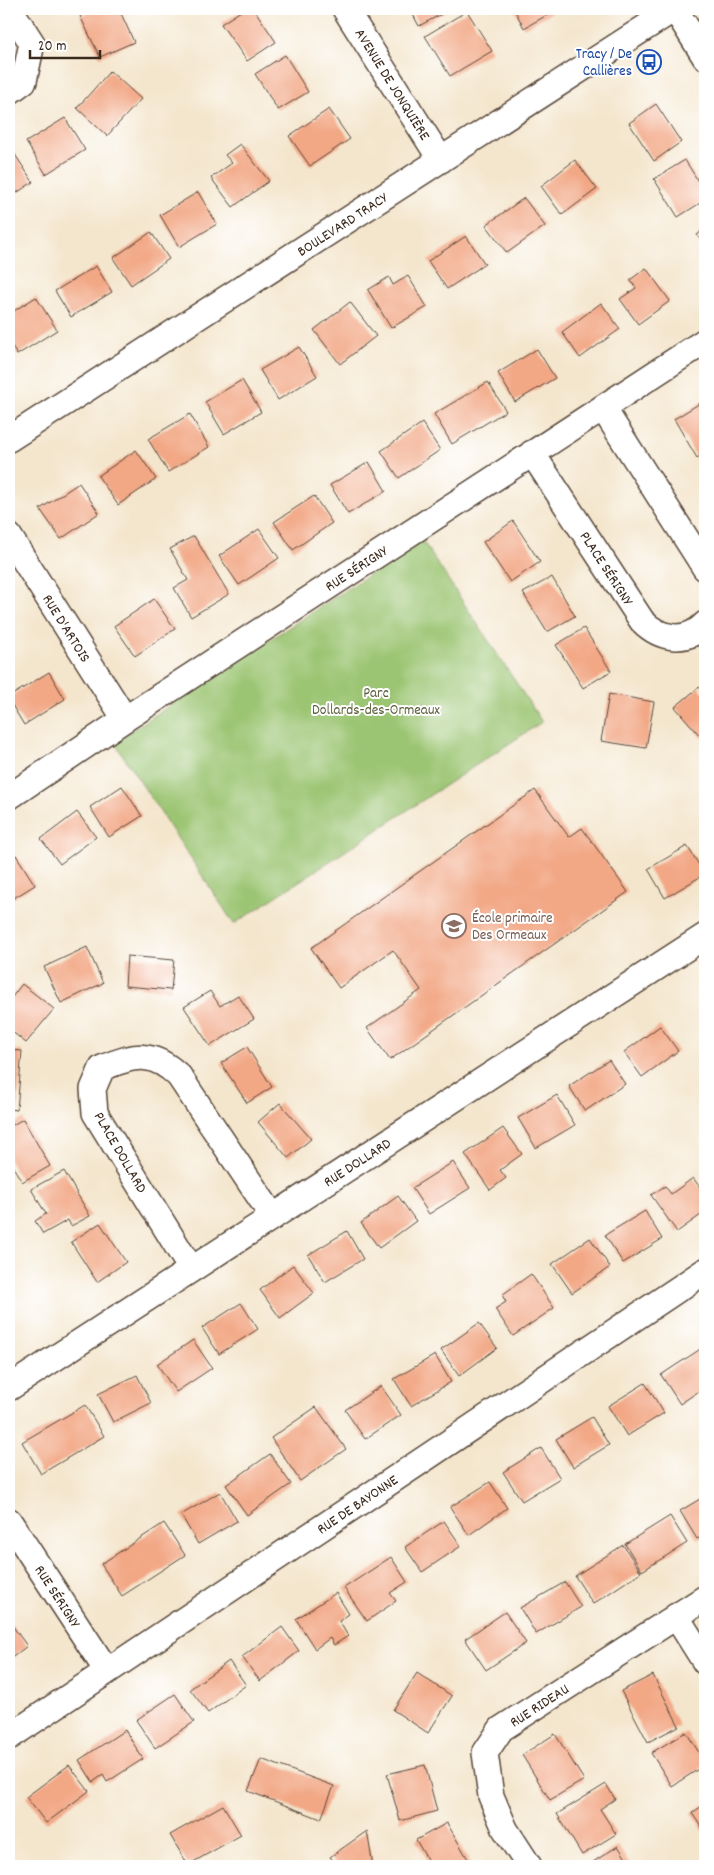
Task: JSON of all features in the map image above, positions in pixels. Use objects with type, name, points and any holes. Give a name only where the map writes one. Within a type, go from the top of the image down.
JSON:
[{"type":"street","points":[[9,92],[24,82],[32,43],[10,9]]},
{"type":"street","name":"AVENUE DE JONQUIÈRE","points":[[345,9],[441,160]]},
{"type":"street","points":[[674,9],[705,57]]},
{"type":"street","name":"BOULEVARD TRACY","points":[[9,439],[674,9]]},
{"type":"street","name":"RUE SÉRIGNY","points":[[9,797],[125,719],[705,341]]},
{"type":"street","points":[[604,408],[705,568]]},
{"type":"street","name":"PLACE SÉRIGNY","points":[[532,453],[642,621],[651,630],[663,636],[676,638],[689,636],[705,624]]},
{"type":"street","name":"RUE D'ARTOIS","points":[[9,536],[125,719]]},
{"type":"street","name":"RUE DOLLARD","points":[[9,1388],[705,936]]},
{"type":"street","name":"PLACE DOLLARD","points":[[191,1269],[95,1113],[93,1089],[102,1068],[126,1058],[140,1057],[166,1064],[179,1076],[273,1217]]},
{"type":"street","name":"RUE DE BAYONNE","points":[[9,1737],[705,1271]]},
{"type":"street","name":"RUE SÉRIGNY","points":[[9,1520],[107,1671]]},
{"type":"street","name":"RUE RIDEAU","points":[[529,1866],[505,1829],[491,1796],[485,1753],[501,1729],[705,1598]]},
{"type":"street","points":[[676,1616],[705,1662]]},
{"type":"green space","name":"Parc Dollards-des-Ormeaux","points":[[422,540],[542,722],[234,924],[114,742]]},
{"type":"building","points":[[95,9],[119,9],[134,42],[100,57],[80,16]]},
{"type":"building","points":[[244,9],[254,9],[276,42],[247,61],[221,24]]},
{"type":"building","points":[[410,9],[451,9],[419,26]]},
{"type":"building","points":[[514,9],[558,9],[524,28]]},
{"type":"building","points":[[467,11],[492,51],[450,76],[425,36]]},
{"type":"building","points":[[285,55],[308,92],[278,110],[255,74]]},
{"type":"building","points":[[110,71],[141,99],[107,136],[77,108]]},
{"type":"building","points":[[656,104],[681,142],[654,161],[629,123]]},
{"type":"building","points":[[329,109],[350,139],[310,166],[289,136]]},
{"type":"building","points":[[65,118],[85,150],[46,174],[26,142]]},
{"type":"building","points":[[240,144],[269,181],[233,207],[211,178],[232,163],[225,155]]},
{"type":"building","points":[[12,150],[33,182],[9,198],[9,152]]},
{"type":"building","points":[[575,160],[597,189],[562,215],[541,186]]},
{"type":"building","points":[[685,160],[705,192],[705,200],[678,217],[654,179]]},
{"type":"building","points":[[198,192],[217,224],[179,247],[160,215]]},
{"type":"building","points":[[524,198],[545,226],[507,253],[486,225]]},
{"type":"building","points":[[705,229],[705,246],[697,235]]},
{"type":"building","points":[[151,232],[169,259],[131,285],[113,258]]},
{"type":"building","points":[[466,236],[485,264],[447,289],[428,261]]},
{"type":"building","points":[[96,266],[112,292],[71,317],[55,291]]},
{"type":"building","points":[[646,268],[670,301],[638,324],[620,299],[636,288],[630,280]]},
{"type":"building","points":[[408,276],[427,307],[391,328],[368,290],[389,277],[393,285]]},
{"type":"building","points":[[36,297],[57,330],[17,355],[9,341],[9,314]]},
{"type":"building","points":[[350,302],[376,336],[340,364],[314,330]]},
{"type":"building","points":[[601,303],[620,329],[580,358],[562,332]]},
{"type":"building","points":[[299,347],[317,376],[278,400],[260,370]]},
{"type":"building","points":[[537,349],[555,378],[515,402],[498,373]]},
{"type":"building","points":[[242,380],[261,412],[224,434],[205,402]]},
{"type":"building","points":[[488,382],[506,411],[452,444],[434,414]]},
{"type":"building","points":[[702,402],[705,408],[705,453],[697,458],[674,419]]},
{"type":"building","points":[[190,414],[209,447],[168,472],[148,439]]},
{"type":"building","points":[[422,423],[440,450],[399,478],[381,451]]},
{"type":"building","points":[[136,450],[156,479],[118,505],[98,476]]},
{"type":"building","points":[[369,462],[386,491],[348,514],[330,485]]},
{"type":"building","points":[[79,483],[99,513],[61,539],[40,509]]},
{"type":"building","points":[[314,496],[332,523],[293,550],[274,522]]},
{"type":"building","points":[[513,521],[540,562],[510,582],[483,542]]},
{"type":"building","points":[[259,529],[279,558],[239,585],[219,556]]},
{"type":"building","points":[[194,536],[229,594],[191,617],[174,588],[188,580],[170,549]]},
{"type":"building","points":[[552,577],[575,616],[547,632],[523,593]]},
{"type":"building","points":[[154,599],[175,629],[135,656],[114,626]]},
{"type":"building","points":[[584,628],[611,671],[583,688],[556,645]]},
{"type":"building","points":[[49,672],[65,699],[24,725],[9,697]]},
{"type":"building","points":[[699,687],[705,694],[705,735],[702,738],[675,707]]},
{"type":"building","points":[[609,694],[654,702],[646,748],[601,741]]},
{"type":"building","points":[[122,786],[142,816],[109,837],[90,807]]},
{"type":"building","points":[[535,790],[569,837],[582,828],[628,892],[390,1060],[367,1028],[421,990],[393,950],[339,988],[311,948]]},
{"type":"building","points":[[77,812],[96,837],[60,864],[41,839]]},
{"type":"building","points":[[687,846],[705,874],[665,898],[648,869]]},
{"type":"building","points":[[16,855],[35,885],[9,901],[9,860]]},
{"type":"building","points":[[87,947],[103,983],[61,1003],[44,967]]},
{"type":"building","points":[[127,956],[174,960],[171,990],[125,986]]},
{"type":"building","points":[[22,984],[54,1009],[26,1043],[9,1029],[9,1001]]},
{"type":"building","points":[[210,991],[220,1006],[238,995],[254,1019],[210,1046],[184,1007]]},
{"type":"building","points":[[660,1026],[678,1051],[642,1077],[624,1052]]},
{"type":"building","points":[[247,1047],[272,1087],[247,1103],[221,1063]]},
{"type":"building","points":[[9,1050],[22,1051],[17,1110],[9,1109]]},
{"type":"building","points":[[609,1060],[625,1084],[585,1111],[569,1086]]},
{"type":"building","points":[[557,1095],[575,1125],[536,1148],[518,1118]]},
{"type":"building","points":[[280,1103],[311,1139],[288,1158],[258,1122]]},
{"type":"building","points":[[23,1119],[50,1166],[22,1182],[9,1160],[9,1127]]},
{"type":"building","points":[[503,1128],[522,1154],[500,1170],[506,1178],[490,1190],[465,1154]]},
{"type":"building","points":[[453,1162],[470,1188],[429,1214],[412,1188]]},
{"type":"building","points":[[64,1171],[90,1216],[71,1226],[68,1220],[43,1234],[35,1221],[46,1214],[31,1189]]},
{"type":"building","points":[[693,1178],[705,1194],[705,1212],[677,1232],[651,1195],[665,1186],[671,1194]]},
{"type":"building","points":[[398,1196],[416,1221],[379,1248],[361,1223]]},
{"type":"building","points":[[645,1211],[662,1239],[623,1263],[605,1235]]},
{"type":"building","points":[[100,1223],[126,1262],[97,1282],[71,1242]]},
{"type":"building","points":[[347,1231],[363,1259],[325,1282],[308,1255]]},
{"type":"building","points":[[590,1238],[610,1267],[572,1293],[552,1264]]},
{"type":"building","points":[[293,1265],[314,1293],[280,1318],[260,1290]]},
{"type":"building","points":[[531,1274],[554,1308],[513,1336],[495,1309],[506,1302],[502,1295]]},
{"type":"building","points":[[241,1303],[258,1329],[219,1354],[202,1328]]},
{"type":"building","points":[[479,1323],[497,1348],[459,1376],[441,1350]]},
{"type":"building","points":[[193,1340],[212,1368],[176,1392],[157,1364]]},
{"type":"building","points":[[702,1348],[705,1353],[705,1387],[680,1404],[661,1375]]},
{"type":"building","points":[[435,1355],[451,1382],[411,1406],[394,1379]]},
{"type":"building","points":[[137,1375],[151,1403],[113,1422],[98,1394]]},
{"type":"building","points":[[645,1383],[664,1413],[627,1436],[608,1406]]},
{"type":"building","points":[[381,1386],[401,1415],[365,1439],[345,1410]]},
{"type":"building","points":[[85,1405],[104,1436],[41,1474],[22,1442]]},
{"type":"building","points":[[316,1407],[346,1449],[300,1481],[271,1438]]},
{"type":"building","points":[[592,1417],[609,1445],[573,1467],[556,1439]]},
{"type":"building","points":[[541,1448],[560,1478],[522,1501],[503,1472]]},
{"type":"building","points":[[270,1454],[291,1484],[247,1515],[226,1485]]},
{"type":"building","points":[[490,1482],[507,1508],[469,1535],[450,1507]]},
{"type":"building","points":[[220,1492],[237,1521],[198,1544],[181,1515]]},
{"type":"building","points":[[705,1496],[705,1535],[697,1539],[680,1511]]},
{"type":"building","points":[[670,1516],[687,1543],[642,1571],[625,1544]]},
{"type":"building","points":[[444,1521],[461,1546],[422,1572],[405,1547]]},
{"type":"building","points":[[164,1523],[185,1555],[122,1596],[101,1564]]},
{"type":"building","points":[[623,1545],[641,1572],[593,1604],[575,1576]]},
{"type":"building","points":[[391,1557],[407,1582],[390,1593],[396,1601],[367,1621],[344,1588]]},
{"type":"building","points":[[565,1582],[581,1607],[536,1634],[520,1608]]},
{"type":"building","points":[[336,1593],[349,1614],[339,1621],[348,1636],[334,1645],[330,1638],[315,1649],[296,1619]]},
{"type":"building","points":[[505,1612],[526,1643],[486,1670],[465,1639]]},
{"type":"building","points":[[9,1621],[27,1646],[9,1660]]},
{"type":"building","points":[[282,1627],[299,1651],[260,1681],[242,1657]]},
{"type":"building","points":[[229,1661],[246,1685],[208,1713],[190,1689]]},
{"type":"building","points":[[417,1673],[452,1696],[428,1733],[393,1710]]},
{"type":"building","points":[[653,1675],[679,1726],[648,1742],[621,1691]]},
{"type":"building","points":[[175,1694],[194,1722],[155,1748],[136,1720]]},
{"type":"building","points":[[125,1730],[143,1759],[107,1782],[103,1775],[93,1782],[79,1760]]},
{"type":"building","points":[[686,1732],[705,1765],[672,1786],[651,1753]]},
{"type":"building","points":[[555,1734],[584,1780],[550,1800],[522,1755]]},
{"type":"building","points":[[261,1759],[334,1786],[321,1819],[248,1791]]},
{"type":"building","points":[[69,1765],[89,1791],[46,1823],[26,1797]]},
{"type":"building","points":[[425,1765],[437,1811],[400,1821],[387,1774]]},
{"type":"building","points":[[606,1784],[615,1799],[600,1809],[616,1834],[582,1855],[557,1814]]},
{"type":"building","points":[[705,1804],[705,1833],[692,1813]]},
{"type":"building","points":[[223,1805],[241,1835],[188,1865],[170,1835]]},
{"type":"building","points":[[447,1823],[472,1866],[431,1866],[416,1840]]},
{"type":"building","points":[[367,1831],[373,1866],[338,1866],[330,1857]]},
{"type":"building","points":[[618,1846],[631,1866],[592,1866],[590,1864]]},
{"type":"place","name":"Tracy / De Callières","points":[[649,62]]},
{"type":"place","name":"École primaire Des Ormeaux","points":[[454,926]]}]
